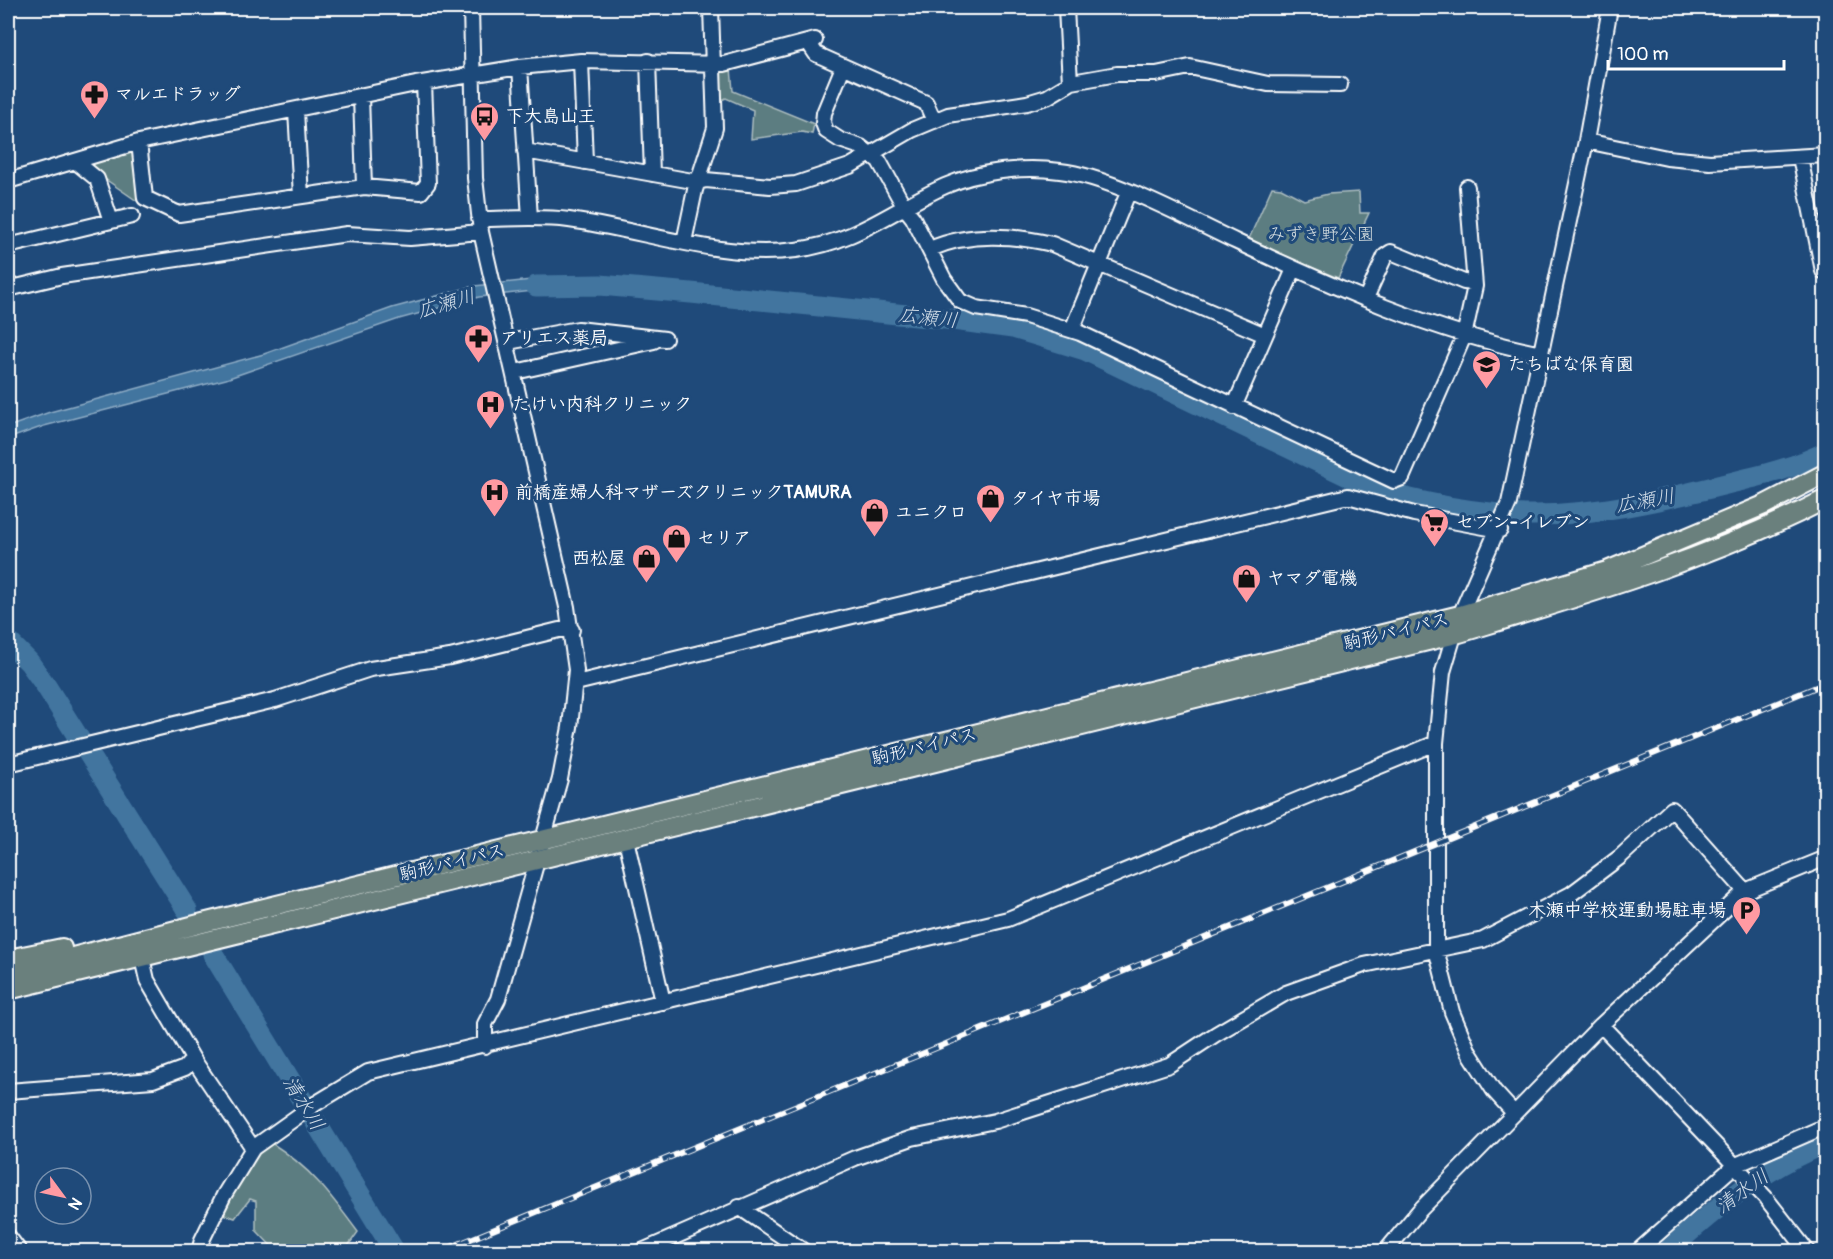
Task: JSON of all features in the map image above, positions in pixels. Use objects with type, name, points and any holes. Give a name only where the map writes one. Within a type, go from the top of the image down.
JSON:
[{"type":"main road","name":"駒形バイパス","points":[[8,974],[1460,615],[1607,571],[1764,505],[1826,473]]},
{"type":"main road","name":"駒形バイパス","points":[[8,990],[1456,634],[1608,589],[1691,560],[1773,526],[1826,499]]},
{"type":"main road","points":[[972,734],[1002,735],[1030,728]]},
{"type":"main road","points":[[8,959],[108,938],[155,936]]},
{"type":"main road","points":[[8,1001],[57,987],[121,963]]},
{"type":"street","points":[[471,8],[471,75],[480,225],[572,630],[576,683],[564,763],[498,999],[485,1024],[485,1046]]},
{"type":"street","points":[[684,242],[698,183],[715,128],[711,64],[711,8]]},
{"type":"street","points":[[1066,8],[1070,83]]},
{"type":"street","points":[[1514,1113],[1494,1091],[1469,1052],[1452,1012],[1436,949],[1437,743],[1443,672],[1460,615],[1501,526],[1509,503],[1586,141],[1610,8]]},
{"type":"street","points":[[8,181],[139,142],[424,83],[520,67],[581,61],[711,64],[747,59],[811,41],[816,54],[926,103],[934,121]]},
{"type":"street","points":[[581,61],[585,162]]},
{"type":"street","points":[[648,61],[652,174]]},
{"type":"street","points":[[520,67],[530,219]]},
{"type":"street","points":[[843,67],[824,113],[823,123],[832,136],[872,154],[879,161],[930,249],[944,279],[966,305],[1026,316],[1072,330],[1363,469],[1398,481],[1464,336],[1474,283],[1467,187]]},
{"type":"street","points":[[525,151],[698,183],[706,180],[770,186],[796,184],[850,166],[934,121],[974,109],[1047,97],[1070,83],[1117,74],[1156,74],[1190,67],[1268,84],[1340,85]]},
{"type":"street","points":[[139,142],[145,198],[178,213],[364,187],[421,192],[428,183],[424,83]]},
{"type":"street","points":[[361,96],[364,187]]},
{"type":"street","points":[[296,111],[300,196]]},
{"type":"street","points":[[1586,141],[1667,158],[1710,162],[1826,155]]},
{"type":"street","points":[[1800,157],[1823,271]]},
{"type":"street","points":[[75,161],[97,180],[111,221]]},
{"type":"street","points":[[8,289],[62,276],[347,234],[410,238],[480,225],[530,219],[568,220],[747,252],[800,250],[853,235],[945,186],[973,176],[1019,170],[1062,171],[1089,177],[1128,193],[1294,269],[1464,336],[1542,354]]},
{"type":"street","points":[[1072,330],[1128,193]]},
{"type":"street","points":[[8,246],[132,216]]},
{"type":"street","points":[[930,249],[976,238],[1019,238],[1052,244],[1265,335]]},
{"type":"street","points":[[1366,298],[1385,256],[1392,252],[1464,282],[1474,283]]},
{"type":"street","points":[[1234,407],[1294,269]]},
{"type":"street","points":[[508,342],[578,329],[665,339],[515,372]]},
{"type":"street","points":[[576,683],[1348,496],[1414,514],[1501,526]]},
{"type":"street","points":[[8,764],[82,744],[275,700],[370,669],[450,657],[559,630],[572,630]]},
{"type":"street","points":[[199,1251],[215,1213],[253,1148],[309,1108],[368,1072],[485,1046],[1008,919],[1437,743]]},
{"type":"street","points":[[640,1251],[855,1158],[912,1138],[995,1121],[1169,1065],[1286,993],[1364,965],[1484,940],[1571,894],[1620,857],[1672,809],[1745,891]]},
{"type":"street","points":[[626,839],[663,1002]]},
{"type":"street","points":[[1385,1251],[1419,1211],[1601,1025],[1745,891],[1826,858]]},
{"type":"street","points":[[142,958],[147,980],[193,1059],[253,1148]]},
{"type":"street","points":[[1601,1025],[1765,1197],[1806,1251]]},
{"type":"street","points":[[8,1091],[153,1080],[185,1068],[193,1059]]},
{"type":"street","points":[[1637,1251],[1734,1166],[1826,1126]]},
{"type":"street","points":[[739,1207],[805,1251]]},
{"type":"street","points":[[8,1236],[20,1251]]},
{"type":"green space","points":[[723,68],[731,68],[733,91],[814,124],[812,134],[802,132],[751,139],[753,110],[726,98],[719,101],[718,76]]},
{"type":"green space","points":[[130,150],[135,154],[140,203],[89,168],[90,162]]},
{"type":"green space","name":"みずき野公園","points":[[1272,187],[1281,188],[1304,200],[1328,194],[1359,192],[1360,213],[1369,213],[1338,278],[1248,241]]},
{"type":"green space","points":[[270,1142],[308,1172],[348,1218],[358,1232],[348,1246],[352,1251],[276,1251],[256,1230],[256,1201],[250,1199],[235,1218],[220,1213],[255,1152]]},
{"type":"water","points":[[559,277],[567,281],[561,288],[479,297],[399,319],[226,379],[44,426],[8,439],[8,427],[50,412],[264,354],[392,308],[474,286]]},
{"type":"waterway","name":"広瀬川","points":[[536,286],[600,285],[691,293],[1013,328],[1085,350],[1375,489],[1410,499],[1471,510],[1553,515],[1628,506],[1764,475],[1802,463],[1826,452]]},
{"type":"waterway","name":"清水川","points":[[8,641],[29,662],[46,686],[187,910]]},
{"type":"waterway","name":"清水川","points":[[213,954],[395,1252]]},
{"type":"waterway","name":"清水川","points":[[1667,1252],[1722,1205],[1762,1176],[1826,1143]]},
{"type":"railway","points":[[439,1252],[1826,683]]},
{"type":"place","name":"マルエドラッグ","points":[[94,120]]},
{"type":"place","name":"下大島山王","points":[[485,142]]},
{"type":"place","name":"アリエス薬局","points":[[479,364]]},
{"type":"place","name":"たちばな保育園","points":[[1487,390]]},
{"type":"place","name":"たけい内科クリニック","points":[[491,430]]},
{"type":"place","name":"前橋産婦人科マザーズクリニックTAMURA","points":[[494,518]]},
{"type":"place","name":"タイヤ市場","points":[[990,524]]},
{"type":"place","name":"ユニクロ","points":[[874,538]]},
{"type":"place","name":"セブン-イレブン","points":[[1435,548]]},
{"type":"place","name":"セリア","points":[[676,564]]},
{"type":"place","name":"西松屋","points":[[647,584]]},
{"type":"place","name":"ヤマダ電機","points":[[1246,604]]},
{"type":"place","name":"木瀬中学校運動場駐車場","points":[[1747,936]]}]
